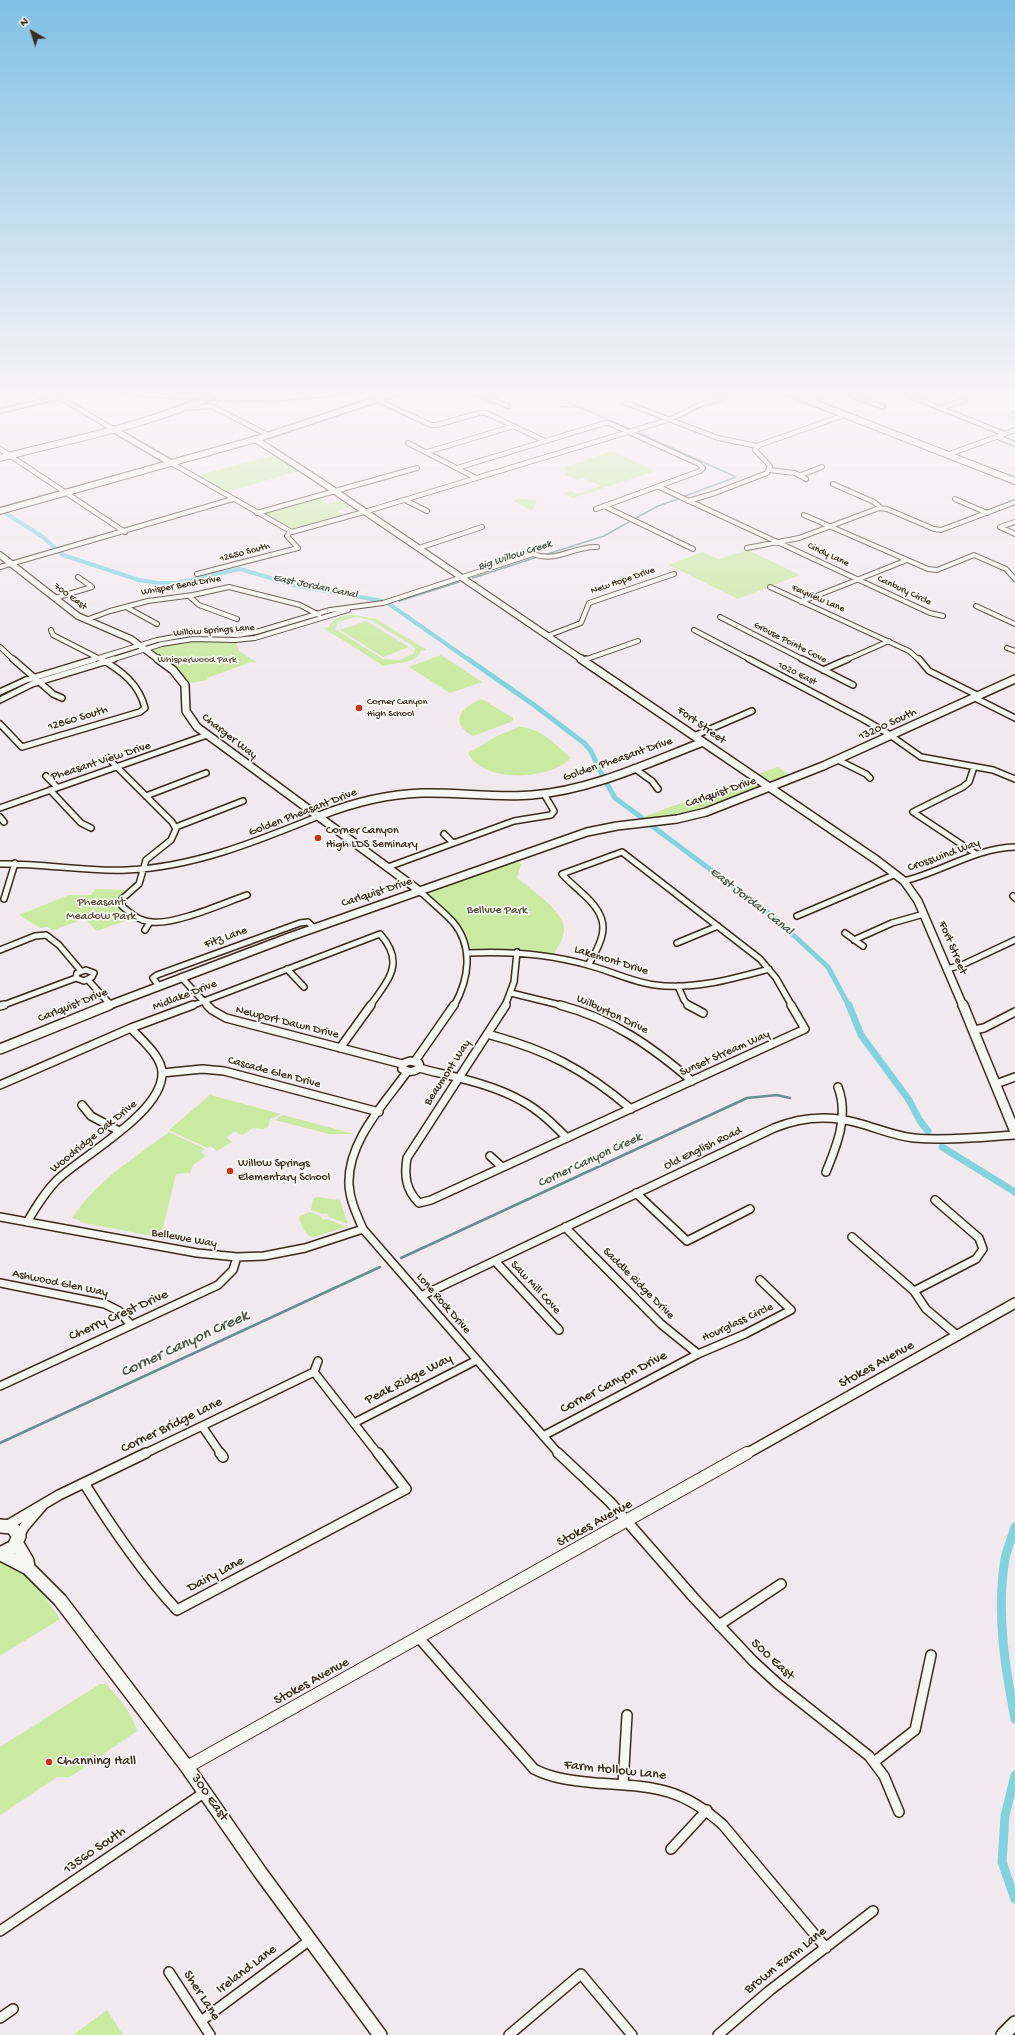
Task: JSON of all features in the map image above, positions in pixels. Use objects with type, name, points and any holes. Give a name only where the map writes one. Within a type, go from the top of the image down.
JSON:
[{"type":"main road","name":"300 East","points":[[3,1524],[16,1529],[18,1540],[27,1561],[28,1568]]},
{"type":"main road","points":[[1,1554],[11,1550],[18,1540]]},
{"type":"main road","name":"300 East","points":[[1,1554],[28,1568],[60,1600],[187,1767],[260,1872],[380,2035]]},
{"type":"main road","points":[[1003,2035],[1015,2023]]},
{"type":"street","points":[[58,488],[125,532]]},
{"type":"street","points":[[0,511],[84,488]]},
{"type":"street","points":[[214,488],[290,532],[365,512],[444,488]]},
{"type":"street","name":"Fort Street","points":[[330,488],[896,874],[904,881],[914,895],[924,914],[974,1030],[1015,1133]]},
{"type":"street","points":[[257,513],[346,488]]},
{"type":"street","points":[[596,509],[656,488]]},
{"type":"street","name":"Cindy Lane","points":[[661,488],[858,579]]},
{"type":"street","points":[[688,501],[726,488]]},
{"type":"street","points":[[842,488],[874,502],[881,508],[940,530],[1015,502]]},
{"type":"street","points":[[0,567],[125,532],[234,499]]},
{"type":"street","points":[[405,500],[427,511]]},
{"type":"street","points":[[955,500],[987,512]]},
{"type":"street","points":[[604,506],[692,549]]},
{"type":"street","points":[[748,548],[799,538],[881,508]]},
{"type":"street","points":[[804,515],[927,569],[936,570],[974,555],[1006,569],[1015,578]]},
{"type":"street","points":[[1015,522],[1000,527],[1015,534]]},
{"type":"street","points":[[419,548],[482,527]]},
{"type":"street","name":"12650 South","points":[[197,574],[298,548],[287,536],[290,532]]},
{"type":"street","name":"Willow Springs Lane","points":[[0,692],[35,677],[100,658],[138,644],[184,635],[238,634],[256,632],[336,608],[383,603],[534,555],[540,558],[550,559],[586,547],[597,547]]},
{"type":"street","name":"700 East","points":[[0,555],[86,620],[121,634],[138,644]]},
{"type":"street","points":[[801,602],[907,560]]},
{"type":"street","name":"New Hope Drive","points":[[547,636],[581,623],[584,618],[586,606],[589,603],[674,574]]},
{"type":"street","points":[[55,598],[92,587],[78,577]]},
{"type":"street","name":"Canbury Circle","points":[[858,579],[930,613],[942,616]]},
{"type":"street","name":"Whisper Bend Drive","points":[[86,620],[126,606],[156,599],[189,596],[234,587],[300,605],[317,613],[323,618]]},
{"type":"street","name":"Fayview Lane","points":[[770,587],[859,627],[915,655],[933,673],[1015,718]]},
{"type":"street","points":[[189,596],[199,605],[237,619]]},
{"type":"street","points":[[126,606],[157,624]]},
{"type":"street","name":"Willow Springs Lane","points":[[0,700],[40,682],[145,650],[186,640],[235,640],[255,638],[363,606]]},
{"type":"street","points":[[976,606],[1015,624]]},
{"type":"street","name":"Grouse Pointe Cove","points":[[720,617],[853,685]]},
{"type":"street","points":[[51,630],[54,635],[107,662]]},
{"type":"street","name":"1020 East","points":[[694,630],[779,676],[796,682],[891,736],[921,757],[999,770],[1015,779]]},
{"type":"street","points":[[583,660],[638,641]]},
{"type":"street","points":[[823,670],[888,641]]},
{"type":"street","name":"Charger Way","points":[[138,644],[180,677],[185,685],[187,714],[193,723],[207,735],[319,816]]},
{"type":"street","points":[[0,647],[53,694],[62,698]]},
{"type":"street","points":[[1007,648],[1015,651]]},
{"type":"street","name":"12860 South","points":[[0,724],[22,747],[140,712],[146,706],[141,691],[119,670],[107,662]]},
{"type":"street","name":"13200 South","points":[[770,788],[838,760],[1015,680]]},
{"type":"street","points":[[694,736],[752,712]]},
{"type":"street","name":"Pheasant View Drive","points":[[0,808],[57,787],[118,768],[207,735]]},
{"type":"street","name":"Golden Pheasant Drive","points":[[0,864],[15,863],[105,870],[144,869],[188,863],[225,854],[357,802],[400,794],[435,793],[507,796],[544,794],[582,786],[703,742]]},
{"type":"street","points":[[108,758],[176,827]]},
{"type":"street","points":[[838,760],[866,774],[870,778]]},
{"type":"street","points":[[974,767],[969,782],[913,812],[976,854]]},
{"type":"street","points":[[634,768],[655,783],[658,789]]},
{"type":"street","points":[[146,796],[206,773]]},
{"type":"street","points":[[46,776],[57,787]]},
{"type":"street","name":"Carlquist Drive","points":[[0,1049],[109,1003],[376,905],[421,892],[599,828],[620,824],[673,820],[696,816],[770,788]]},
{"type":"street","points":[[50,790],[81,823],[91,828]]},
{"type":"street","points":[[388,867],[514,821],[552,814],[554,811],[544,794]]},
{"type":"street","points":[[176,827],[243,801]]},
{"type":"street","points":[[319,816],[421,892],[456,925],[463,939],[468,953],[466,980],[459,998],[415,1061]]},
{"type":"street","points":[[0,817],[4,822]]},
{"type":"street","points":[[176,827],[174,836],[146,860],[139,884],[124,897],[121,904],[134,917],[150,922],[174,920],[247,895]]},
{"type":"street","points":[[444,834],[453,843]]},
{"type":"street","name":"Crosswind Way","points":[[904,881],[930,874],[976,854],[1015,847]]},
{"type":"street","name":"Sunset Stream Way","points":[[419,1203],[502,1168],[805,1029],[770,969],[760,959],[622,852],[562,874],[594,903],[603,921],[603,942],[588,965]]},
{"type":"street","points":[[4,899],[15,863]]},
{"type":"street","points":[[797,916],[896,874]]},
{"type":"street","points":[[854,940],[892,923],[924,914]]},
{"type":"street","points":[[146,930],[150,922]]},
{"type":"street","name":"Fitz Lane","points":[[158,985],[153,978],[157,975],[300,922],[308,922],[314,928]]},
{"type":"street","points":[[677,943],[718,926]]},
{"type":"street","points":[[845,933],[863,946]]},
{"type":"street","name":"Midlake Drive","points":[[0,1085],[131,1028],[380,934],[389,944],[393,954],[394,965],[391,976],[340,1048]]},
{"type":"street","points":[[0,950],[35,936],[46,935],[59,945],[81,970],[92,971],[94,976],[88,980],[81,981],[76,978]]},
{"type":"street","points":[[947,969],[962,965],[1015,940]]},
{"type":"street","name":"Lakemont Drive","points":[[468,953],[517,952],[556,956],[641,983],[678,986],[717,982],[770,969]]},
{"type":"street","name":"Beaumont Way","points":[[419,1203],[411,1196],[405,1180],[406,1158],[502,1012],[510,993],[517,952]]},
{"type":"street","points":[[287,969],[304,986]]},
{"type":"street","points":[[76,978],[76,974],[81,970]]},
{"type":"street","name":"Newport Dawn Drive","points":[[181,977],[216,1013],[226,1018],[402,1064]]},
{"type":"street","points":[[0,1006],[76,978]]},
{"type":"street","points":[[88,980],[109,1003]]},
{"type":"street","points":[[678,986],[684,1001],[703,1013]]},
{"type":"street","name":"Wilburton Drive","points":[[510,993],[566,1006],[623,1030],[654,1049],[692,1081]]},
{"type":"street","points":[[974,1030],[984,1028],[1015,1012]]},
{"type":"street","points":[[131,1028],[155,1056],[162,1073]]},
{"type":"street","points":[[487,1034],[528,1045],[572,1064],[601,1083],[631,1108]]},
{"type":"street","points":[[408,1061],[415,1061],[420,1064],[419,1068],[414,1072],[407,1072],[402,1069],[402,1064],[408,1061]]},
{"type":"street","points":[[419,1068],[495,1089],[522,1101],[545,1117],[567,1138]]},
{"type":"street","name":"Cascade Glen Drive","points":[[162,1073],[202,1069],[224,1071],[379,1112]]},
{"type":"street","name":"Lone Rock Drive","points":[[407,1072],[355,1150],[350,1171],[351,1201],[362,1229],[543,1436],[564,1459],[610,1502],[627,1522]]},
{"type":"street","name":"Woodridge Oak Drive","points":[[27,1222],[56,1181],[118,1131],[140,1116],[151,1104],[159,1091],[162,1073]]},
{"type":"street","points":[[996,1084],[1015,1077]]},
{"type":"street","points":[[826,1172],[838,1141],[843,1099],[838,1087]]},
{"type":"street","points":[[82,1105],[91,1116],[118,1131]]},
{"type":"street","name":"Old English Road","points":[[421,1296],[786,1123],[813,1118],[841,1119],[889,1134],[915,1139],[1015,1133]]},
{"type":"street","points":[[490,1156],[502,1168]]},
{"type":"street","points":[[636,1193],[687,1241],[750,1208]]},
{"type":"street","points":[[914,1291],[976,1259],[983,1252],[982,1243],[979,1238],[935,1200]]},
{"type":"street","name":"Bellevue Way","points":[[0,1216],[202,1254],[237,1257],[264,1256],[299,1250],[362,1229]]},
{"type":"street","name":"Saddle Ridge Drive","points":[[565,1227],[662,1324],[698,1354]]},
{"type":"street","points":[[852,1237],[914,1291],[916,1297],[927,1309],[958,1336]]},
{"type":"street","name":"Cherry Crest Drive","points":[[0,1386],[36,1368],[218,1286],[233,1270],[237,1257]]},
{"type":"street","name":"Saw Mill Cove","points":[[495,1261],[559,1330]]},
{"type":"street","name":"Hourglass Circle","points":[[698,1354],[745,1334],[791,1310],[760,1280]]},
{"type":"street","name":"Ashwood Glen Way","points":[[0,1283],[105,1304],[119,1311],[131,1325]]},
{"type":"street","name":"Stokes Avenue","points":[[187,1767],[627,1522],[1015,1303]]},
{"type":"street","name":"Corner Canyon Drive","points":[[543,1436],[698,1354]]},
{"type":"street","name":"Peak Ridge Way","points":[[354,1423],[477,1360]]},
{"type":"street","points":[[318,1361],[314,1372],[354,1423]]},
{"type":"street","name":"Corner Bridge Lane","points":[[3,1524],[42,1506],[84,1483],[314,1372]]},
{"type":"street","name":"Dairy Lane","points":[[84,1483],[122,1542],[177,1610],[406,1489],[354,1423]]},
{"type":"street","points":[[202,1426],[223,1457]]},
{"type":"street","name":"Corner Bridge Lane","points":[[18,1540],[26,1522],[42,1506]]},
{"type":"street","name":"500 East","points":[[627,1522],[719,1625],[778,1684],[858,1746],[874,1762],[888,1784],[899,1812]]},
{"type":"street","points":[[719,1625],[781,1584]]},
{"type":"street","name":"Farm Hollow Lane","points":[[419,1638],[534,1769],[554,1779],[623,1785],[678,1793],[707,1810],[723,1825],[826,1948]]},
{"type":"street","points":[[874,1762],[915,1730],[931,1655]]},
{"type":"street","points":[[623,1785],[627,1714]]},
{"type":"street","name":"13560 South","points":[[0,1931],[204,1792]]},
{"type":"street","points":[[670,1849],[707,1810]]},
{"type":"street","name":"Brown Farm Lane","points":[[718,2035],[769,1991],[873,1911]]},
{"type":"street","name":"Ireland Lane","points":[[201,2021],[310,1940]]},
{"type":"street","name":"Sher Lane","points":[[169,1972],[210,2035]]},
{"type":"street","points":[[509,2035],[581,1974],[632,2035]]},
{"type":"street","points":[[0,2018],[13,2009]]},
{"type":"green space","points":[[220,488],[241,488],[227,492]]},
{"type":"green space","points":[[595,488],[604,488],[573,498],[563,494],[571,491],[577,494]]},
{"type":"green space","points":[[318,497],[327,504],[341,501],[351,507],[337,511],[344,516],[293,530],[263,514],[263,512]]},
{"type":"green space","points":[[517,499],[537,500],[534,509],[530,510],[513,501]]},
{"type":"green space","points":[[748,550],[800,575],[738,599],[669,565],[702,552],[719,559]]},
{"type":"green space","points":[[355,615],[376,619],[427,650],[421,651],[418,656],[409,661],[384,666],[323,628],[329,627],[333,621],[340,617]],"holes":[[[356,617],[371,620],[415,648],[413,654],[399,660],[383,659],[335,629],[338,622]]]},
{"type":"green space","points":[[366,621],[409,647],[383,657],[340,630]]},
{"type":"green space","name":"Whisperwood Park","points":[[186,641],[236,641],[239,651],[256,662],[251,662],[207,678],[208,680],[190,683],[178,670],[152,650],[156,647]]},
{"type":"green space","points":[[441,655],[482,682],[450,693],[409,667]]},
{"type":"green space","points":[[482,699],[513,718],[513,721],[473,736],[465,731],[461,725],[459,720],[460,715],[468,706]]},
{"type":"green space","points":[[519,727],[534,730],[548,738],[571,758],[549,771],[518,775],[502,774],[488,770],[476,763],[468,753],[497,736]]},
{"type":"green space","points":[[778,767],[789,775],[771,781],[758,774]]},
{"type":"green space","points":[[748,779],[757,786],[756,789],[715,805],[675,816],[645,819],[643,817]]},
{"type":"green space","name":"Bellvue Park","points":[[517,860],[521,864],[517,878],[553,909],[563,924],[563,937],[554,954],[515,950],[475,950],[470,945],[458,922],[430,896],[432,892]]},
{"type":"green space","name":"Pheasant Meadow Park","points":[[95,889],[129,890],[119,899],[118,904],[130,919],[97,931],[85,919],[53,930],[47,927],[40,928],[19,915],[69,895],[91,895]]},
{"type":"green space","points":[[210,1095],[281,1114],[270,1119],[268,1127],[263,1129],[253,1128],[242,1135],[235,1131],[226,1137],[232,1142],[217,1151],[210,1146],[207,1148],[169,1130]]},
{"type":"green space","points":[[283,1115],[354,1134],[329,1134],[275,1120]]},
{"type":"green space","points":[[169,1132],[205,1149],[201,1152],[206,1156],[193,1165],[190,1173],[176,1174],[161,1236],[157,1237],[80,1222],[79,1220],[72,1218],[93,1192],[117,1170]]},
{"type":"green space","points":[[316,1197],[340,1200],[348,1224],[329,1217],[327,1213],[322,1214],[311,1210],[313,1199]]},
{"type":"green space","points":[[310,1212],[320,1216],[322,1219],[328,1219],[346,1227],[312,1237],[304,1230],[299,1217]]},
{"type":"green space","points":[[0,1560],[9,1563],[26,1576],[34,1584],[60,1619],[0,1656]]},
{"type":"green space","name":"Channing Hall","points":[[100,1684],[106,1684],[120,1700],[129,1712],[137,1731],[70,1777],[57,1777],[0,1815],[0,1747]]},
{"type":"green space","points":[[107,2010],[123,2035],[73,2035]]},
{"type":"waterway","name":"Big Willow Creek","points":[[685,496],[707,488]]},
{"type":"waterway","name":"Big Willow Creek","points":[[636,518],[658,506],[678,499]]},
{"type":"waterway","name":"East Jordan Canal","points":[[4,512],[43,537],[63,555],[139,580],[158,583],[177,583],[240,569],[297,586],[383,601]]},
{"type":"waterway","name":"Big Willow Creek","points":[[544,555],[604,536],[629,522]]},
{"type":"waterway","name":"Big Willow Creek","points":[[473,578],[540,556]]},
{"type":"waterway","name":"Big Willow Creek","points":[[399,601],[459,582]]},
{"type":"waterway","name":"East Jordan Canal","points":[[389,604],[469,660]]},
{"type":"waterway","name":"Big Willow Creek","points":[[279,629],[312,618]]},
{"type":"waterway","name":"Big Willow Creek","points":[[246,636],[263,634]]},
{"type":"waterway","name":"Big Willow Creek","points":[[181,638],[234,637]]},
{"type":"waterway","name":"Big Willow Creek","points":[[152,644],[165,641]]},
{"type":"waterway","name":"Big Willow Creek","points":[[113,657],[133,651]]},
{"type":"waterway","name":"East Jordan Canal","points":[[468,659],[534,705],[584,743],[591,751],[602,775]]},
{"type":"waterway","name":"Big Willow Creek","points":[[0,696],[28,683]]},
{"type":"waterway","name":"East Jordan Canal","points":[[606,782],[615,798],[641,817]]},
{"type":"waterway","name":"East Jordan Canal","points":[[652,826],[774,917],[828,967],[849,1006]]},
{"type":"waterway","name":"East Jordan Canal","points":[[849,1005],[861,1035],[909,1100],[920,1121],[928,1131]]},
{"type":"waterway","name":"Corner Canyon Creek","points":[[401,1258],[747,1098],[777,1095],[790,1098]]},
{"type":"waterway","name":"East Jordan Canal","points":[[942,1147],[1015,1192]]},
{"type":"waterway","name":"Corner Canyon Creek","points":[[0,1443],[380,1267]]},
{"type":"waterway","name":"East Jordan Canal","points":[[1015,1527],[1005,1559],[1001,1599],[1005,1659],[1015,1719]]},
{"type":"waterway","name":"East Jordan Canal","points":[[1015,1775],[1005,1816],[1002,1862],[1015,1899]]},
{"type":"place","name":"Corner Canyon High School","points":[[359,708]]},
{"type":"place","name":"Corner Canyon High LDS Seminary","points":[[318,838]]},
{"type":"place","name":"Willow Springs Elementary School","points":[[230,1171]]},
{"type":"place","name":"Channing Hall","points":[[49,1762]]}]
